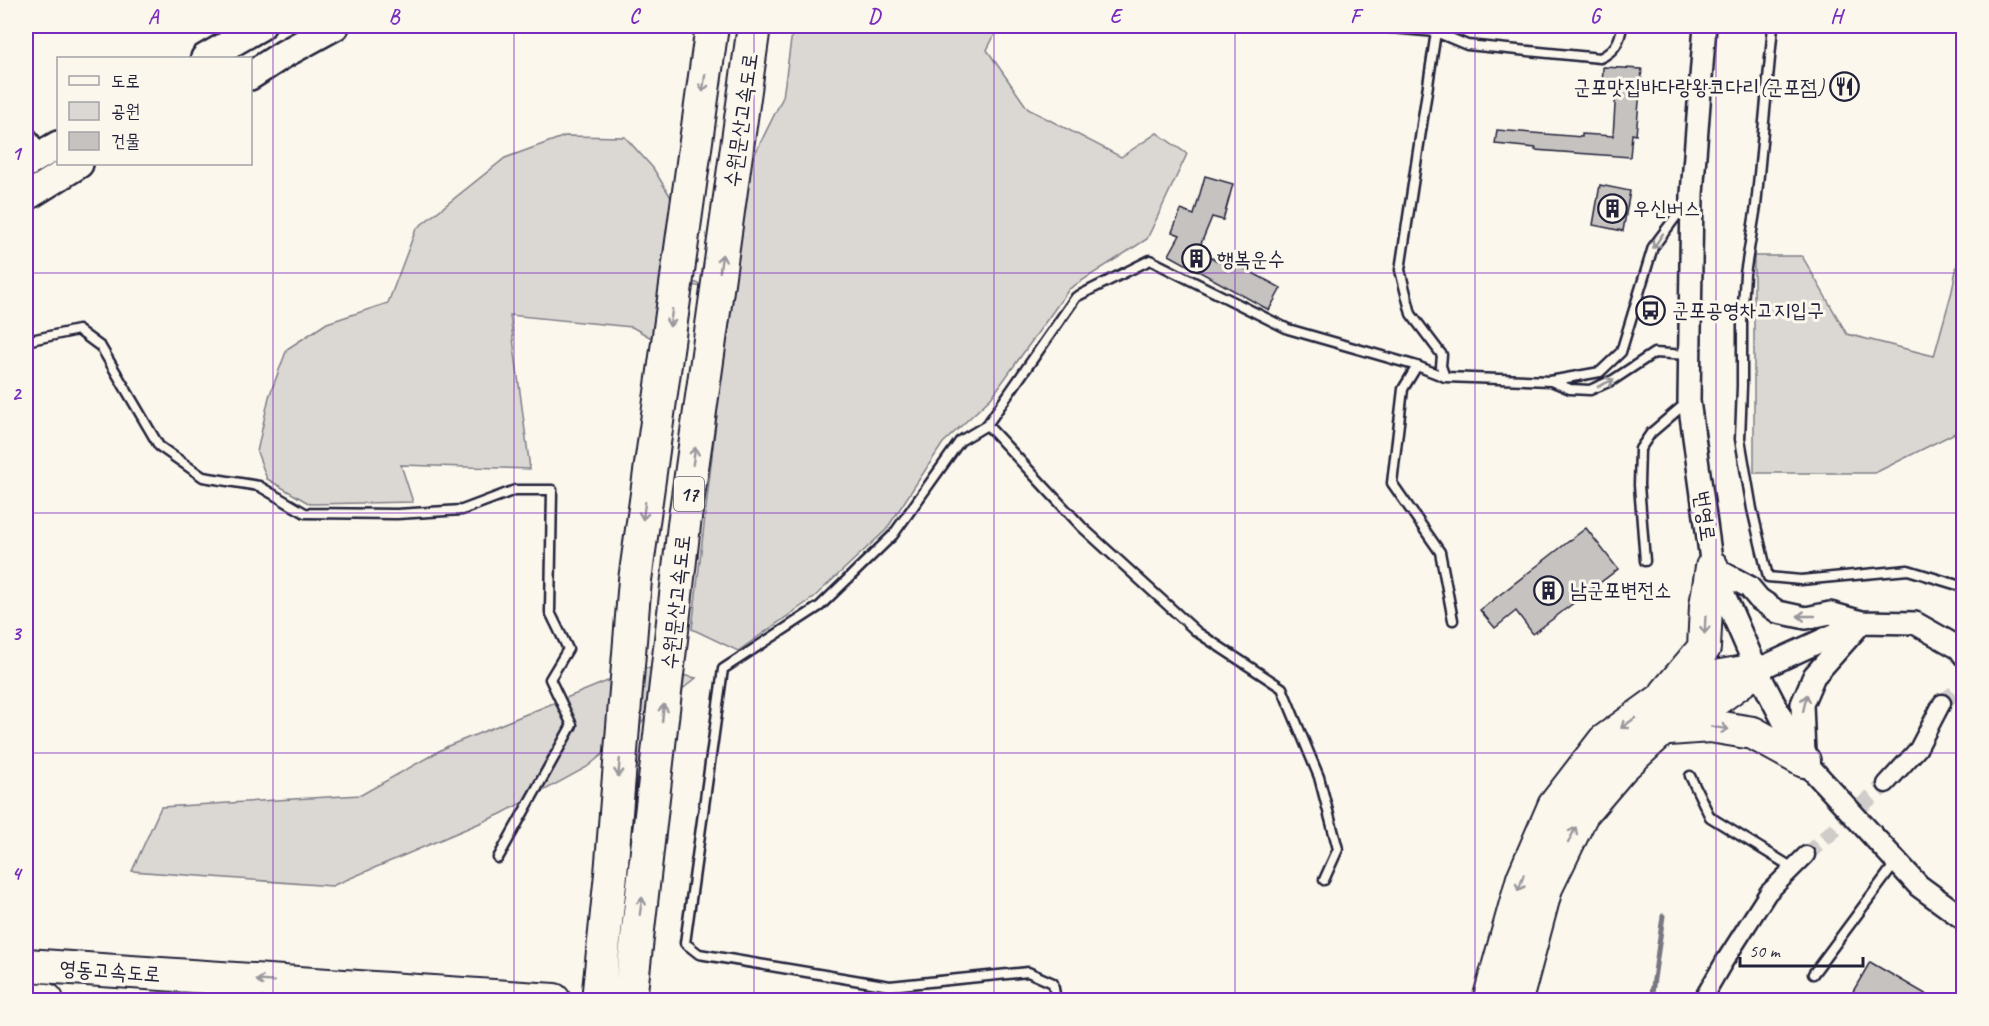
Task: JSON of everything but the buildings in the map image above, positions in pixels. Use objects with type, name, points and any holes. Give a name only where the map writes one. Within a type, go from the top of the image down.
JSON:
[{"type":"highway","name":"수원문산고속도로","points":[[598,1000],[596,962],[611,874],[635,580],[712,26]]},
{"type":"highway","name":"수원문산고속도로","points":[[630,1000],[684,525],[754,26]]},
{"type":"highway","points":[[1662,699],[1704,648],[1706,606],[1712,567]]},
{"type":"highway","points":[[1504,994],[1522,878],[1554,806],[1604,741],[1662,699],[1714,677],[1757,669]]},
{"type":"highway","points":[[1504,994],[1546,888],[1582,814],[1622,767],[1662,730],[1718,698],[1757,669]]},
{"type":"highway","points":[[1662,730],[1710,726],[1752,733],[1804,761]]},
{"type":"highway","points":[[26,951],[83,969]]},
{"type":"highway","points":[[580,1000],[596,962]]},
{"type":"highway","name":"영동고속도로","points":[[26,965],[554,1000]]},
{"type":"highway","name":"영동고속도로","points":[[26,999],[47,1000]]},
{"type":"main road","points":[[207,57],[251,36],[300,26]]},
{"type":"main road","points":[[252,75],[335,26]]},
{"type":"main road","points":[[26,197],[77,165]]},
{"type":"street","name":"번영로","points":[[1705,26],[1692,194],[1689,401],[1712,567],[1757,669],[1804,761],[1919,886],[1964,919]]},
{"type":"street","points":[[1712,567],[1749,587],[1759,600],[1778,612],[1806,618],[1830,613],[1862,622],[1915,623],[1959,648],[1964,655]]},
{"type":"street","points":[[1757,669],[1862,622]]},
{"type":"street","points":[[1804,761],[1802,704],[1814,676],[1862,622]]},
{"type":"street","points":[[1886,784],[1918,749],[1942,703]]},
{"type":"street","points":[[1702,1000],[1768,893],[1806,855]]},
{"type":"lane","points":[[1371,26],[1436,32],[1467,45],[1600,58],[1610,53],[1620,39],[1622,26]]},
{"type":"lane","points":[[1768,577],[1752,509],[1740,439],[1745,274],[1756,206],[1773,26]]},
{"type":"lane","points":[[1436,32],[1400,270],[1411,314],[1442,355],[1445,377]]},
{"type":"lane","points":[[1056,1000],[1053,983],[1028,972],[890,986],[699,954],[685,944],[723,669],[820,606],[893,535],[960,441],[987,425],[1076,297],[1150,260],[1288,329],[1417,366],[1445,377],[1550,381],[1600,372],[1621,352],[1653,247],[1692,194]]},
{"type":"lane","points":[[26,341],[78,330],[101,347],[159,446],[203,477],[259,486],[305,513],[397,514],[462,510],[514,490],[552,490],[550,612],[568,649],[550,679],[572,725],[498,858]]},
{"type":"lane","points":[[1550,381],[1570,389],[1590,390],[1613,380],[1654,353],[1689,355]]},
{"type":"lane","points":[[1417,366],[1403,389],[1392,483],[1440,552],[1454,620]]},
{"type":"lane","points":[[1646,561],[1639,485],[1640,449],[1651,433],[1689,401]]},
{"type":"lane","points":[[987,425],[1082,527],[1197,632],[1282,688],[1319,777],[1338,849],[1324,880]]},
{"type":"lane","points":[[1749,587],[1768,577],[1801,580],[1908,570],[1964,587]]},
{"type":"lane","points":[[1690,776],[1710,817],[1793,868]]},
{"type":"lane","points":[[1813,974],[1898,861]]},
{"type":"green space","points":[[793,26],[999,26],[987,50],[1028,109],[1121,157],[1157,133],[1187,154],[1147,239],[1069,289],[991,398],[943,443],[886,530],[813,598],[738,651],[692,629],[731,292],[663,280],[655,340],[632,327],[510,315],[530,469],[401,465],[413,502],[310,504],[267,479],[257,452],[269,397],[287,349],[327,323],[388,303],[416,229],[505,158],[565,136],[625,137],[653,168],[672,199],[662,276],[730,290],[747,170],[783,97]]},
{"type":"green space","points":[[1963,233],[1963,429],[1875,473],[1754,473],[1754,256],[1802,256],[1847,334],[1934,356],[1952,291]]},
{"type":"green space","points":[[642,667],[696,678],[587,767],[501,814],[332,886],[132,871],[161,807],[361,795],[448,746]]},
{"type":"waterway","points":[[1651,1000],[1663,916]]},
{"type":"tunnel","points":[[1942,703],[1964,685]]},
{"type":"tunnel","points":[[1806,855],[1886,784]]},
{"type":"place","name":"군포맛집바다랑왕코다리(군포점)","points":[[1845,87]]},
{"type":"place","name":"우신버스","points":[[1612,208]]},
{"type":"place","name":"행복운수","points":[[1196,259]]},
{"type":"place","name":"군포공영차고지입구","points":[[1651,310]]},
{"type":"place","name":"남군포변전소","points":[[1549,590]]}]
